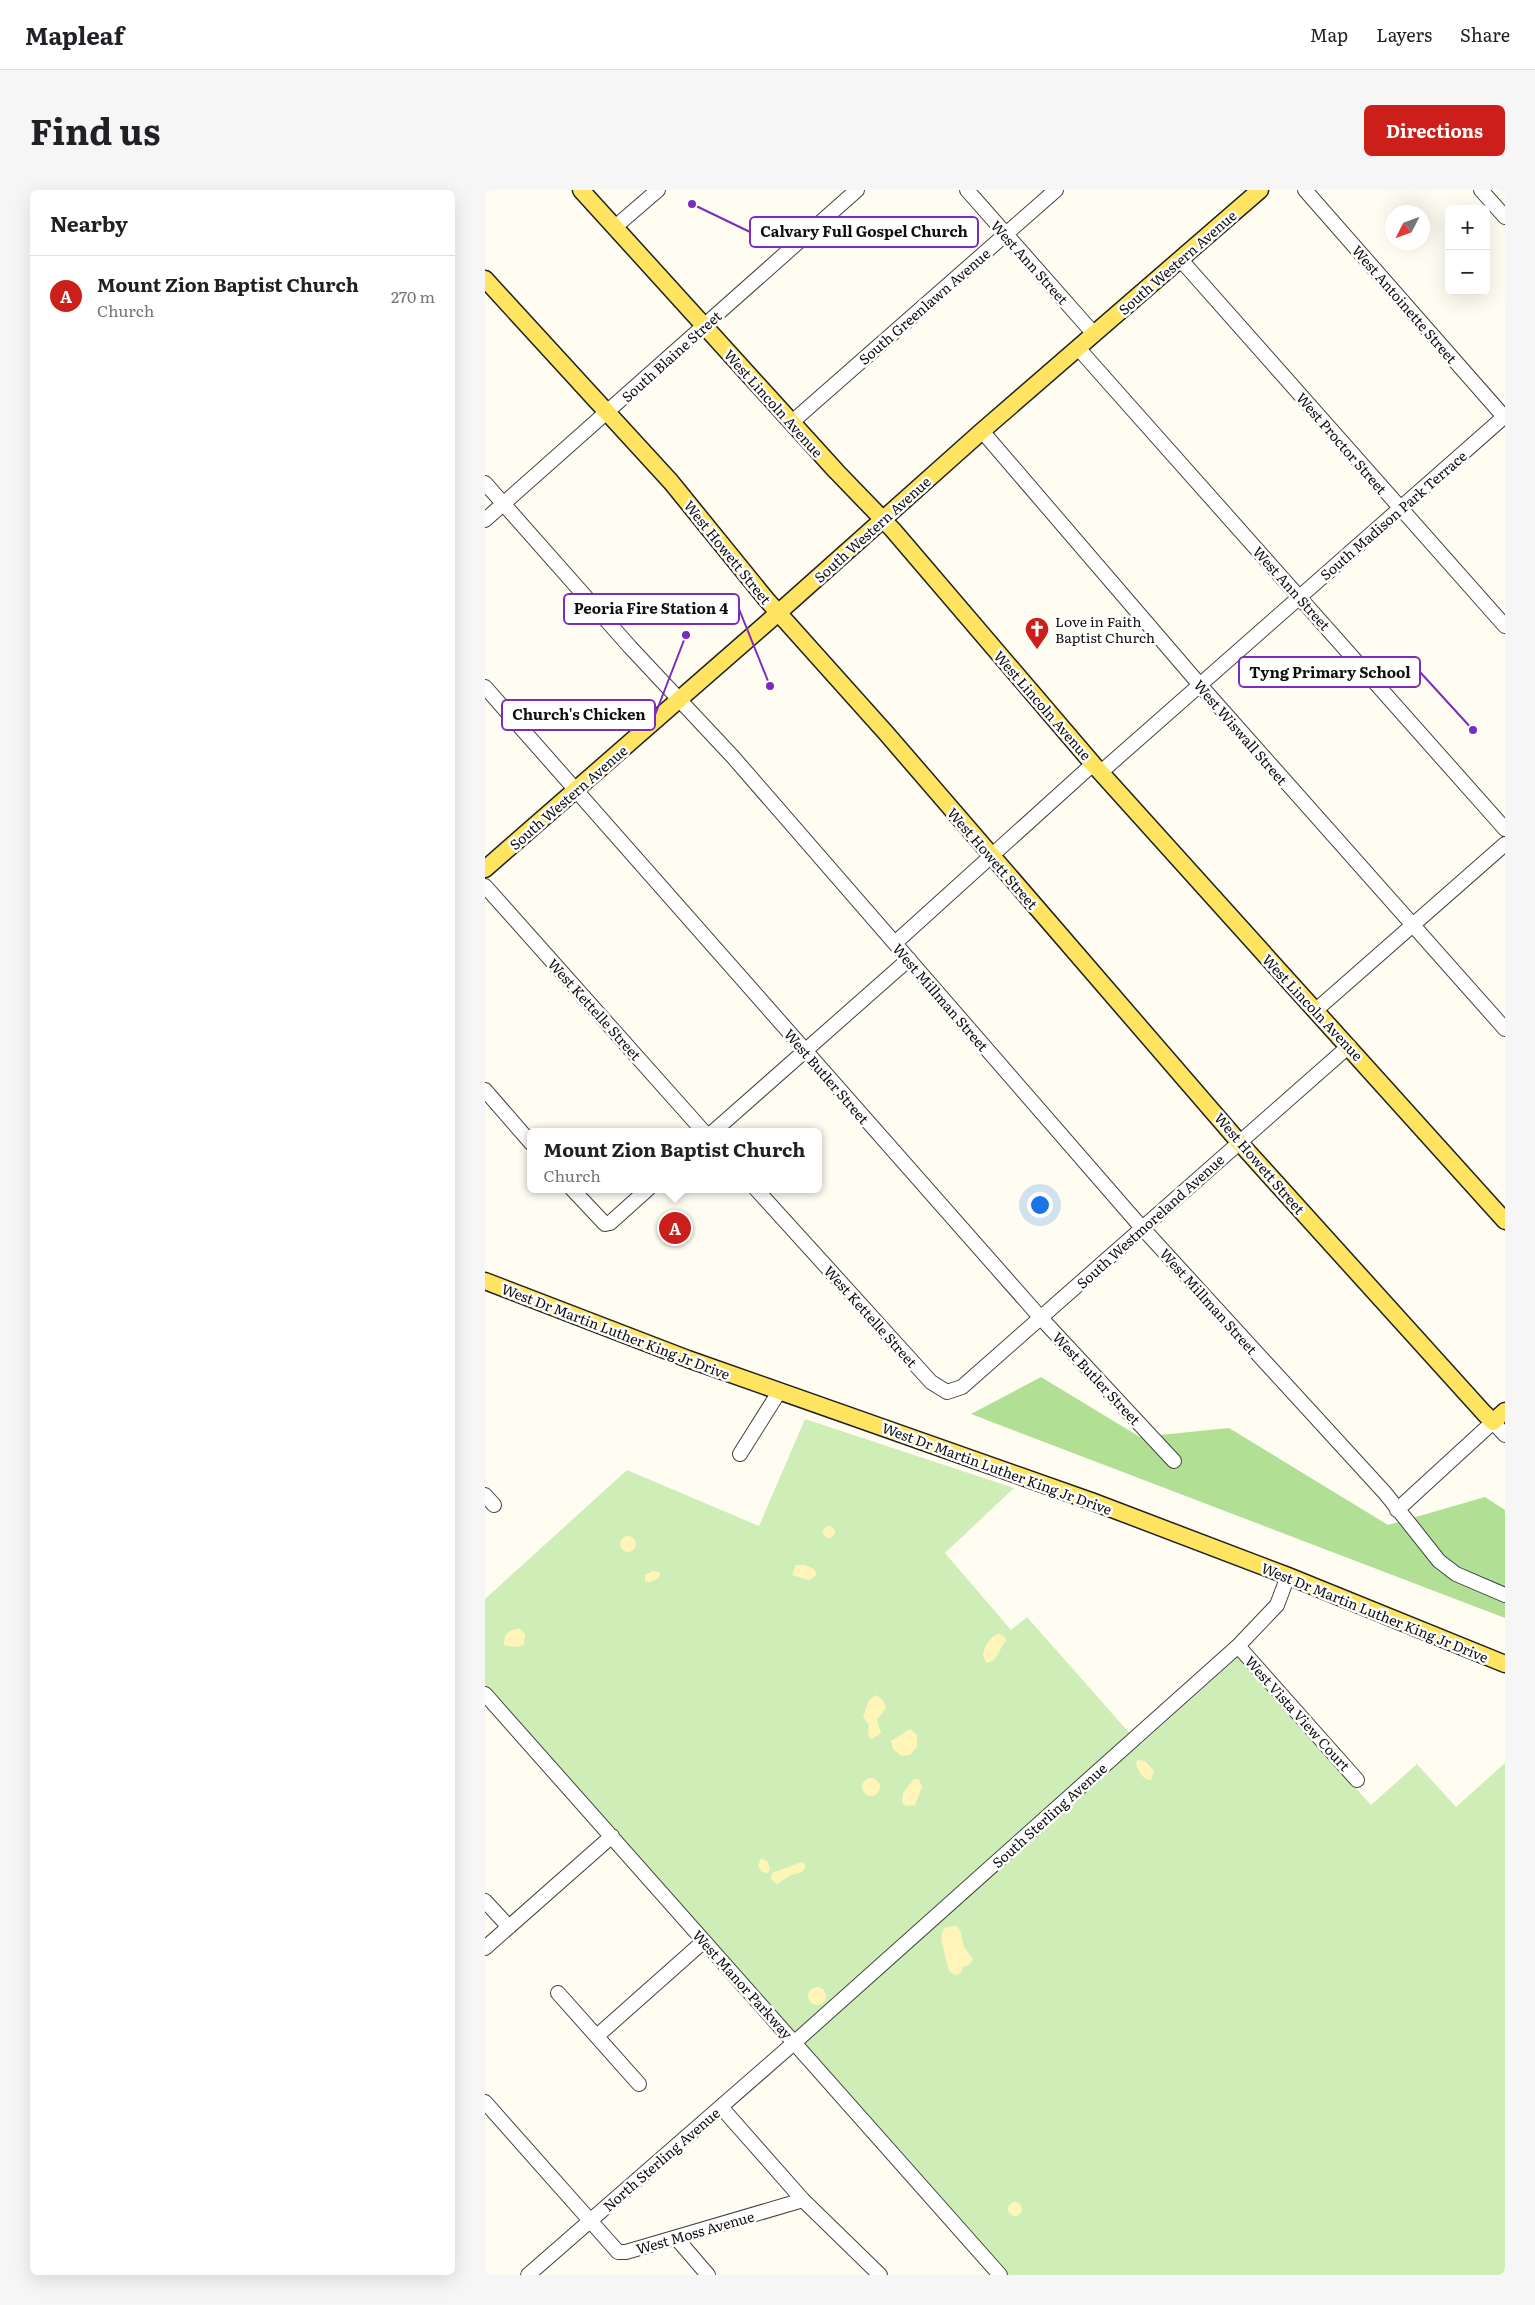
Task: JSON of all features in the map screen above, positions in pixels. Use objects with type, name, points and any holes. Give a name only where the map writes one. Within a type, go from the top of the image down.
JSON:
[{"type":"main road","name":"West Lincoln Avenue","points":[[581,190],[882,519],[1097,768],[1505,1221]]},
{"type":"main road","name":"South Western Avenue","points":[[485,869],[779,613],[982,431],[1260,190]]},
{"type":"main road","name":"West Howett Street","points":[[485,279],[671,482],[779,613],[1239,1142],[1499,1417]]},
{"type":"main road","name":"West Dr Martin Luther King Jr Drive","points":[[485,1281],[779,1392],[1091,1501],[1288,1576],[1505,1664]]},
{"type":"street","points":[[615,227],[658,190]]},
{"type":"street","name":"South Blaine Street","points":[[485,520],[607,414],[857,190]]},
{"type":"street","name":"West Ann Street","points":[[967,190],[1094,334]]},
{"type":"street","name":"South Greenlawn Avenue","points":[[792,422],[1056,190]]},
{"type":"street","name":"West Antoinette Street","points":[[1305,190],[1505,417]]},
{"type":"street","points":[[1481,190],[1505,217]]},
{"type":"street","name":"West Proctor Street","points":[[1181,259],[1505,626]]},
{"type":"street","name":"West Ann Street","points":[[1078,348],[1505,829]]},
{"type":"street","name":"South Madison Park Terrace","points":[[895,943],[991,856],[1200,685],[1505,417]]},
{"type":"street","name":"West Wiswall Street","points":[[982,431],[1200,685],[1505,1029]]},
{"type":"street","name":"West Millman Street","points":[[485,483],[630,647],[680,698],[1143,1228],[1385,1493],[1397,1510],[1447,1568],[1456,1574],[1505,1595]]},
{"type":"street","name":"West Butler Street","points":[[485,687],[1040,1317],[1174,1461]]},
{"type":"street","points":[[1316,1010],[1505,844]]},
{"type":"street","name":"West Kettelle Street","points":[[485,886],[700,1128]]},
{"type":"street","points":[[718,1128],[909,959]]},
{"type":"street","name":"South Westmoreland Avenue","points":[[949,1392],[962,1388],[1040,1317],[1349,1046]]},
{"type":"street","points":[[485,1090],[527,1137]]},
{"type":"street","points":[[576,1193],[605,1224],[610,1222],[643,1193]]},
{"type":"street","name":"West Kettelle Street","points":[[760,1193],[931,1382],[949,1392]]},
{"type":"street","points":[[740,1454],[779,1392]]},
{"type":"street","points":[[1397,1510],[1499,1417]]},
{"type":"street","name":"West Howett Street","points":[[1499,1417],[1505,1435]]},
{"type":"street","name":"South Sterling Avenue","points":[[795,2042],[1238,1646],[1277,1605],[1288,1576]]},
{"type":"street","name":"West Vista View Court","points":[[1238,1646],[1357,1780]]},
{"type":"street","name":"West Manor Parkway","points":[[485,1694],[1000,2275]]},
{"type":"street","points":[[485,1948],[612,1836]]},
{"type":"street","points":[[485,1901],[509,1927]]},
{"type":"street","points":[[597,2036],[704,1941]]},
{"type":"street","points":[[558,1993],[639,2084]]},
{"type":"street","name":"North Sterling Avenue","points":[[528,2275],[795,2042]]},
{"type":"street","name":"West Moss Avenue","points":[[485,2102],[618,2252],[626,2252],[677,2239],[803,2200]]},
{"type":"street","points":[[721,2107],[803,2200],[881,2275]]},
{"type":"street","points":[[677,2239],[709,2275]]},
{"type":"green space","points":[[1041,1377],[1140,1437],[1229,1428],[1388,1525],[1485,1497],[1505,1510],[1505,1618],[971,1414]]},
{"type":"green space","points":[[805,1419],[1014,1488],[945,1553],[1011,1630],[1027,1617],[1140,1745],[1238,1657],[1371,1805],[1417,1764],[1456,1807],[1505,1763],[1505,2275],[1009,2275],[485,1685],[485,1599],[627,1470],[759,1526]]},
{"type":"sand","points":[[827,1526],[831,1526],[835,1532],[831,1538],[827,1538],[823,1534],[823,1530]]},
{"type":"sand","points":[[628,1536],[634,1538],[636,1544],[634,1550],[628,1552],[622,1550],[620,1544],[622,1538]]},
{"type":"sand","points":[[796,1565],[805,1565],[814,1569],[817,1575],[809,1580],[792,1575]]},
{"type":"sand","points":[[653,1571],[660,1572],[659,1578],[650,1582],[645,1581],[645,1575]]},
{"type":"sand","points":[[519,1628],[525,1634],[524,1645],[515,1647],[504,1645],[505,1636],[510,1631]]},
{"type":"sand","points":[[1000,1634],[1006,1640],[994,1660],[987,1663],[983,1656],[986,1645],[990,1639]]},
{"type":"sand","points":[[876,1695],[883,1700],[886,1708],[877,1720],[881,1733],[872,1739],[868,1736],[869,1725],[863,1717],[869,1700]]},
{"type":"sand","points":[[910,1729],[917,1735],[917,1747],[910,1755],[902,1756],[893,1749],[891,1741]]},
{"type":"sand","points":[[1137,1760],[1145,1761],[1154,1771],[1151,1780],[1141,1775],[1136,1764]]},
{"type":"sand","points":[[867,1778],[875,1778],[880,1783],[878,1794],[867,1796],[862,1791],[862,1783]]},
{"type":"sand","points":[[914,1779],[919,1779],[922,1787],[915,1805],[907,1806],[902,1803],[903,1793]]},
{"type":"sand","points":[[761,1858],[767,1861],[770,1869],[768,1873],[762,1872],[758,1866]]},
{"type":"sand","points":[[802,1862],[806,1866],[802,1872],[791,1875],[777,1884],[771,1879],[772,1873]]},
{"type":"sand","points":[[956,1926],[960,1930],[964,1947],[973,1959],[970,1964],[963,1967],[960,1974],[955,1975],[949,1971],[941,1939],[943,1930],[947,1927]]},
{"type":"sand","points":[[817,1987],[823,1990],[826,1996],[823,2002],[817,2005],[811,2002],[808,1996],[811,1990]]},
{"type":"sand","points":[[1012,2202],[1018,2202],[1022,2209],[1018,2216],[1012,2216],[1008,2212],[1008,2206]]},
{"type":"place","name":"Calvary Full Gospel Church","points":[[692,204]]},
{"type":"place","name":"Church's Chicken","points":[[686,635]]},
{"type":"place","name":"Love in Faith Baptist Church","points":[[1037,650]]},
{"type":"place","name":"Peoria Fire Station 4","points":[[770,686]]},
{"type":"place","name":"Tyng Primary School","points":[[1473,730]]},
{"type":"place","name":"Mount Zion Baptist Church","points":[[675,1228]]}]
